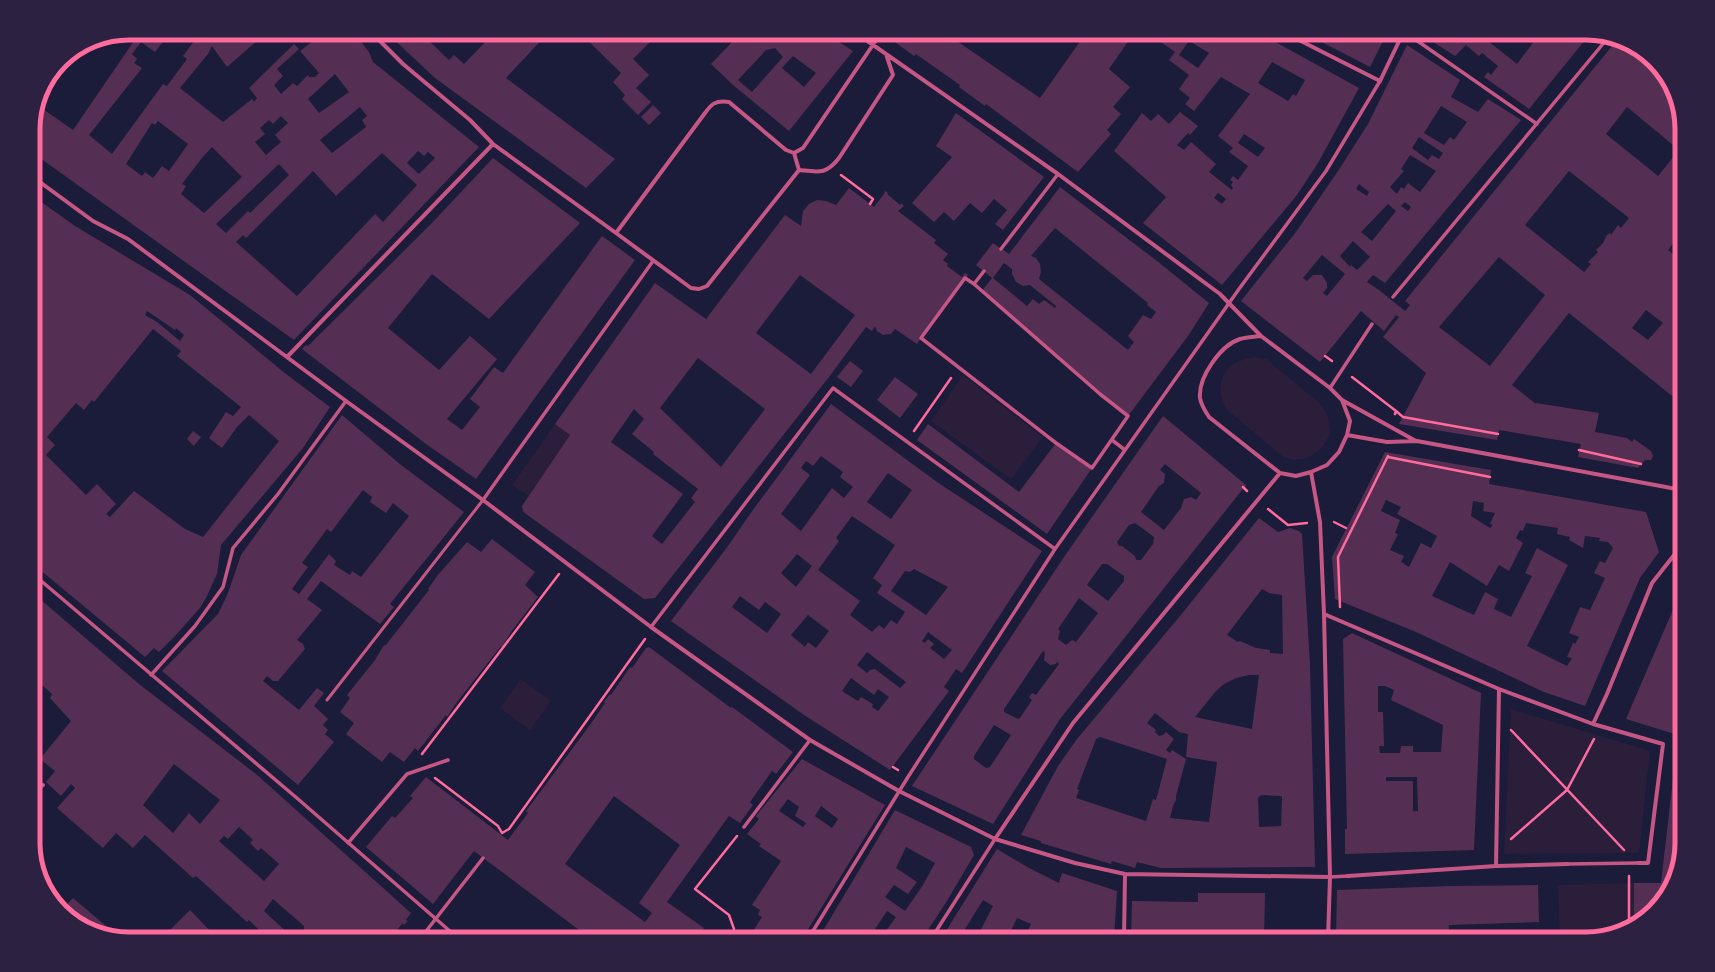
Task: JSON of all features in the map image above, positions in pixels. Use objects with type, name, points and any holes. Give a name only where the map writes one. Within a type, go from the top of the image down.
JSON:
[{"type":"street","points":[[379,40],[403,64],[470,120],[493,144],[690,288],[699,289],[707,286],[799,170]]},
{"type":"street","points":[[866,40],[1058,174],[1220,294],[1228,305],[1261,336],[1330,388],[1342,400],[1417,441]]},
{"type":"street","points":[[616,233],[712,104],[719,101],[729,102],[786,150],[794,153],[803,148],[876,40]]},
{"type":"street","points":[[1299,40],[1380,80]]},
{"type":"street","points":[[812,932],[899,791],[1055,549],[1228,305],[1326,171],[1380,80],[1399,40]]},
{"type":"street","points":[[1416,40],[1537,124]]},
{"type":"street","points":[[1393,297],[1604,42]]},
{"type":"street","points":[[799,170],[819,172],[832,168],[893,75],[886,53]]},
{"type":"street","points":[[287,357],[493,144]]},
{"type":"street","points":[[794,153],[799,170]]},
{"type":"street","points":[[1001,248],[1058,174]]},
{"type":"street","points":[[40,182],[93,221],[128,239],[346,402],[483,500],[651,627],[810,740],[899,791],[995,839],[1075,863],[1125,874],[1330,877],[1496,866],[1648,863],[1663,744],[1593,724],[1498,689],[1324,614]]},
{"type":"street","points":[[483,500],[653,261]]},
{"type":"street","points":[[974,284],[984,271]]},
{"type":"street","points":[[965,278],[974,284],[1100,394],[1128,416],[1092,468],[1056,443],[921,338],[965,278]]},
{"type":"street","points":[[1330,388],[1372,324]]},
{"type":"street","points":[[1261,336],[1238,339],[1229,345],[1220,354],[1206,373],[1200,397],[1203,407],[1209,417],[1280,473],[1296,476],[1312,472],[1327,465],[1339,452],[1347,435],[1350,422],[1342,400]]},
{"type":"street","points":[[651,627],[834,388],[1055,549]]},
{"type":"street","points":[[151,675],[195,626],[223,587],[233,548],[278,494],[346,402]]},
{"type":"street","points":[[1347,435],[1387,442],[1417,441],[1675,489]]},
{"type":"street","points":[[1112,440],[1125,450]]},
{"type":"street","points":[[1312,472],[1320,522],[1324,614],[1330,877],[1328,932]]},
{"type":"street","points":[[935,932],[995,839],[1074,723],[1257,499],[1280,473]]},
{"type":"street","points":[[1593,724],[1607,694],[1652,583],[1675,554]]},
{"type":"street","points":[[40,580],[451,932]]},
{"type":"street","points":[[1496,866],[1498,689]]},
{"type":"street","points":[[744,827],[810,740]]},
{"type":"street","points":[[348,842],[407,774],[448,760]]},
{"type":"street","points":[[425,932],[483,858]]},
{"type":"street","points":[[1124,932],[1125,874]]},
{"type":"lane","points":[[327,700],[483,500]]},
{"type":"path","points":[[832,168],[873,200],[870,204]]},
{"type":"path","points":[[906,441],[959,367]]},
{"type":"path","points":[[1396,411],[1403,417],[1498,434]]},
{"type":"path","points":[[1580,450],[1641,464]]},
{"type":"path","points":[[1340,602],[1338,557],[1388,457],[1388,452]]},
{"type":"path","points":[[1388,457],[1490,476]]},
{"type":"path","points":[[1242,487],[1288,525],[1335,522],[1346,528]]},
{"type":"path","points":[[566,577],[560,573],[415,763],[498,826],[502,833],[509,829],[646,637]]},
{"type":"path","points":[[1498,721],[1510,729],[1628,854],[1629,920]]},
{"type":"path","points":[[1496,846],[1505,844],[1567,790],[1596,735],[1593,724]]},
{"type":"path","points":[[733,932],[734,929],[729,915],[695,889],[744,827]]},
{"type":"shaded area","points":[[1254,357],[1266,359],[1323,406],[1328,417],[1330,430],[1328,438],[1321,449],[1310,457],[1293,460],[1282,456],[1226,409],[1222,399],[1221,390],[1221,382],[1224,375],[1235,363]]},
{"type":"shaded area","points":[[963,375],[1043,437],[1011,479],[931,421]]},
{"type":"shaded area","points":[[555,424],[570,435],[529,496],[512,485]]},
{"type":"shaded area","points":[[521,679],[551,701],[530,730],[500,708]]},
{"type":"shaded area","points":[[1511,709],[1650,751],[1639,853],[1504,854]]},
{"type":"shaded area","points":[[1634,883],[1634,918],[1609,929],[1586,932],[1560,932],[1558,885]]},
{"type":"building","points":[[135,40],[164,40],[155,52],[141,42],[132,54],[137,59],[134,63],[142,68],[89,135],[112,154],[163,84],[167,86],[187,59],[183,56],[195,40],[240,40],[242,42],[244,40],[258,40],[227,67],[212,46],[208,54],[180,88],[223,122],[252,99],[254,102],[257,98],[249,88],[294,44],[299,49],[277,69],[283,76],[274,85],[281,94],[293,83],[297,86],[308,75],[309,77],[315,77],[319,73],[300,51],[314,40],[360,40],[369,52],[373,62],[479,147],[294,340],[40,158],[40,123],[43,109],[73,130]],"holes":[[[335,74],[349,92],[319,113],[308,99]],[[360,107],[367,116],[362,120],[366,127],[332,153],[320,140]],[[281,116],[288,123],[275,135],[281,142],[266,155],[255,142],[265,134],[260,128],[269,120],[273,124]],[[158,121],[188,144],[169,171],[162,166],[153,178],[145,172],[142,176],[126,164],[152,123],[155,125]],[[212,147],[242,177],[204,213],[181,194],[186,186],[182,184]],[[418,151],[424,156],[428,152],[435,158],[419,174],[407,163]],[[382,153],[417,185],[383,222],[375,214],[297,296],[236,242],[243,235],[246,238],[313,171],[336,196]],[[279,164],[289,175],[250,213],[248,211],[226,233],[216,224]]]},
{"type":"building","points":[[394,40],[428,40],[449,60],[454,55],[464,64],[487,40],[541,40],[506,78],[615,159],[586,188],[435,78]]},
{"type":"building","points":[[587,40],[652,40],[633,59],[649,75],[636,88],[651,102],[638,115],[622,99],[625,95],[613,82],[621,73]]},
{"type":"building","points":[[735,40],[836,40],[853,51],[789,131],[733,85],[711,64]],"holes":[[[775,48],[783,57],[752,92],[738,80],[766,50]],[[793,56],[816,73],[804,87],[782,68]]]},
{"type":"building","points":[[892,40],[955,40],[1040,98],[1081,40],[1129,40],[1109,69],[1130,87],[1113,107],[1121,114],[1107,130],[1111,134],[1078,172],[986,104],[985,106],[959,87],[960,85],[916,54],[914,56]]},
{"type":"building","points":[[1158,40],[1272,40],[1359,88],[1318,163],[1297,195],[1222,285],[1143,223],[1166,197],[1114,151],[1142,113],[1151,121],[1158,114],[1169,124],[1180,112],[1198,126],[1190,135],[1188,133],[1177,145],[1184,150],[1191,142],[1216,164],[1209,172],[1232,190],[1233,188],[1231,185],[1233,182],[1230,180],[1233,176],[1238,180],[1248,166],[1229,152],[1233,148],[1218,136],[1250,94],[1221,77],[1194,111],[1185,104],[1190,98],[1179,89],[1189,75],[1169,60],[1175,52]],"holes":[[[1189,41],[1209,53],[1198,68],[1179,55]],[[1272,62],[1305,80],[1296,96],[1293,94],[1288,101],[1258,83]],[[1244,134],[1265,148],[1258,157],[1238,143]],[[1218,193],[1226,199],[1222,204],[1214,198]]]},
{"type":"building","points":[[1318,40],[1384,40],[1370,67]]},
{"type":"building","points":[[1430,40],[1487,40],[1517,64],[1535,40],[1585,40],[1529,109],[1484,77],[1488,72],[1491,75],[1498,66],[1482,53],[1479,56],[1466,45],[1455,56]]},
{"type":"building","points":[[1407,45],[1460,80],[1451,97],[1478,112],[1488,99],[1521,120],[1385,283],[1373,275],[1367,282],[1405,311],[1410,305],[1405,301],[1613,45],[1630,52],[1649,66],[1657,75],[1666,90],[1670,101],[1675,123],[1675,147],[1627,107],[1606,134],[1658,176],[1675,155],[1675,241],[1668,250],[1675,256],[1675,398],[1569,313],[1512,385],[1536,404],[1599,413],[1595,432],[1627,438],[1632,442],[1634,439],[1651,451],[1653,456],[1651,460],[1645,460],[1638,468],[1578,457],[1581,444],[1499,430],[1497,440],[1399,424],[1426,373],[1383,337],[1399,317],[1396,315],[1384,331],[1361,311],[1320,362],[1241,301],[1296,232],[1338,171],[1368,124]],"holes":[[[1441,106],[1467,122],[1454,140],[1450,137],[1444,145],[1424,133]],[[1419,137],[1443,153],[1439,159],[1432,155],[1428,160],[1412,148]],[[1410,155],[1436,171],[1420,192],[1408,183],[1404,189],[1401,187],[1397,194],[1390,187],[1404,171],[1401,169]],[[1569,171],[1629,218],[1621,228],[1618,225],[1611,235],[1610,233],[1607,235],[1603,243],[1596,250],[1598,252],[1588,262],[1591,264],[1584,272],[1525,225]],[[1359,184],[1369,192],[1367,196],[1356,189]],[[1405,202],[1411,207],[1408,211],[1401,206]],[[1388,204],[1396,211],[1372,241],[1361,232]],[[1353,241],[1370,257],[1357,270],[1351,265],[1350,267],[1340,256]],[[1322,255],[1345,274],[1327,296],[1323,293],[1327,288],[1327,283],[1322,275],[1313,275],[1307,281],[1303,278]],[[1499,257],[1545,295],[1490,366],[1439,327]],[[1646,310],[1663,323],[1648,340],[1632,328]]]},
{"type":"building","points":[[653,105],[661,113],[649,125],[641,117]]},
{"type":"building","points":[[956,113],[1044,177],[1003,230],[995,224],[1007,210],[994,199],[982,213],[970,203],[954,221],[944,212],[934,222],[912,203],[952,157],[936,146]]},
{"type":"building","points":[[493,158],[580,223],[489,319],[432,274],[388,328],[439,370],[470,336],[497,359],[447,419],[462,430],[480,407],[470,399],[494,367],[503,373],[602,236],[635,260],[476,479],[426,444],[302,349],[306,345],[308,346],[430,225]]},
{"type":"building","points":[[1060,187],[1209,303],[1188,336],[1128,416],[982,291],[992,278],[976,265],[993,243],[1009,254]],"holes":[[[1055,228],[1148,303],[1147,305],[1156,312],[1151,319],[1143,315],[1128,336],[1134,342],[1128,350],[1039,279],[1041,272],[1040,264],[1036,258],[1031,256]],[[1004,263],[1012,269],[1012,274],[1016,282],[1023,286],[1030,285],[1056,306],[1055,308],[1044,300],[1039,304],[1033,299],[1027,306],[993,278]]]},
{"type":"building","points":[[849,188],[874,207],[885,191],[900,205],[901,203],[904,206],[898,211],[936,240],[934,243],[948,254],[943,260],[948,264],[947,266],[962,277],[965,273],[968,275],[917,344],[895,329],[891,334],[883,335],[877,331],[875,326],[872,331],[866,327],[829,377],[655,598],[644,599],[523,511],[522,506],[570,435],[555,424],[655,283],[706,319],[785,215],[801,226],[803,211],[809,204],[817,200],[826,201],[836,205]],"holes":[[[800,275],[855,315],[811,374],[756,333]],[[698,358],[765,409],[721,467],[660,408]],[[634,409],[644,419],[632,434],[654,452],[653,454],[698,489],[691,498],[695,502],[662,544],[652,536],[683,494],[611,442]]]},
{"type":"building","points":[[40,201],[75,226],[190,295],[286,374],[330,407],[303,448],[221,545],[217,574],[200,608],[159,652],[154,648],[145,657],[40,570]],"holes":[[[147,311],[175,330],[176,328],[184,335],[180,341],[157,322],[145,315]],[[153,329],[181,351],[177,356],[241,407],[233,416],[226,412],[209,438],[222,448],[237,427],[249,415],[279,441],[203,537],[185,529],[134,491],[110,517],[106,514],[116,504],[97,484],[86,495],[46,455],[55,445],[47,437],[76,403],[84,410],[92,400],[94,402]]]},
{"type":"building","points":[[850,361],[863,371],[851,387],[837,377]]},
{"type":"building","points":[[895,377],[918,394],[900,418],[877,400]]},
{"type":"building","points":[[831,404],[937,482],[1042,551],[962,673],[956,669],[944,687],[949,691],[890,770],[804,715],[671,621],[728,546]],"holes":[[[821,456],[843,472],[840,477],[853,487],[844,498],[832,488],[801,531],[781,514],[810,475],[801,468],[806,461],[813,466]],[[888,473],[912,490],[891,519],[867,502]],[[852,516],[895,545],[873,578],[882,585],[877,593],[905,612],[897,624],[891,620],[884,629],[879,625],[872,632],[850,615],[860,601],[818,570],[839,541],[836,538]],[[797,554],[812,566],[796,587],[781,573]],[[914,569],[948,587],[926,615],[891,591],[905,571],[910,572]],[[740,596],[759,610],[765,602],[781,614],[767,633],[732,607]],[[808,615],[829,631],[816,648],[808,642],[805,647],[791,635]],[[928,632],[952,650],[944,659],[930,648],[934,644],[928,639],[925,643],[922,641]],[[867,652],[906,682],[900,688],[875,669],[870,670],[867,673],[857,665]],[[851,678],[874,695],[878,689],[889,697],[878,711],[872,707],[873,704],[861,697],[858,701],[842,691]]]},
{"type":"building","points":[[342,415],[401,465],[464,512],[390,604],[394,607],[380,624],[321,581],[307,599],[322,610],[297,640],[303,644],[305,649],[278,681],[273,681],[267,676],[263,681],[299,710],[317,688],[324,693],[314,706],[328,719],[323,725],[328,730],[325,734],[334,742],[298,785],[162,671],[218,614],[228,593],[241,555]],"holes":[[[363,490],[372,497],[370,502],[386,513],[393,503],[409,516],[361,577],[352,571],[350,575],[334,565],[336,561],[329,554],[299,594],[292,589],[308,567],[302,563],[327,529],[331,532]]]},
{"type":"building","points":[[1163,416],[1246,485],[1060,719],[993,824],[912,786],[1066,554]],"holes":[[[1165,464],[1201,493],[1196,500],[1191,497],[1184,499],[1181,508],[1164,530],[1141,512],[1159,486],[1164,483],[1165,474],[1160,470]],[[1135,523],[1154,537],[1153,544],[1141,560],[1136,560],[1135,556],[1122,546],[1119,546],[1117,542],[1129,525]],[[1102,564],[1107,564],[1124,576],[1124,581],[1108,601],[1087,585]],[[1079,598],[1098,613],[1076,642],[1072,640],[1066,645],[1058,639],[1060,631],[1058,629]],[[1043,651],[1045,653],[1044,660],[1050,665],[1056,664],[1057,662],[1059,664],[1036,695],[1032,693],[1029,697],[1032,700],[1020,718],[1018,719],[1004,712],[1004,709]],[[994,725],[1011,735],[990,767],[986,768],[974,759],[974,756]]]},
{"type":"building","points":[[928,424],[1019,492],[1056,443],[1092,468],[1047,534],[917,440]]},
{"type":"building","points":[[193,431],[201,437],[194,446],[187,439]]},
{"type":"building","points":[[1385,452],[1491,470],[1489,484],[1646,512],[1659,552],[1640,578],[1585,706],[1544,692],[1416,632],[1335,599],[1332,557]],"holes":[[[1386,500],[1401,507],[1397,514],[1437,536],[1431,548],[1421,543],[1409,567],[1401,562],[1404,556],[1390,550],[1398,534],[1395,533],[1400,520],[1381,511]],[[1473,501],[1484,503],[1483,511],[1495,513],[1490,524],[1493,525],[1490,528],[1471,516]],[[1526,523],[1558,528],[1557,534],[1570,537],[1569,540],[1583,548],[1585,536],[1600,538],[1599,541],[1608,542],[1613,548],[1605,563],[1600,561],[1594,573],[1605,578],[1590,610],[1580,607],[1569,633],[1579,637],[1575,644],[1573,643],[1567,657],[1572,658],[1567,666],[1527,646],[1568,565],[1537,548],[1525,573],[1532,576],[1511,617],[1494,609],[1498,599],[1485,592],[1474,615],[1432,596],[1450,562],[1487,586],[1499,565],[1509,571],[1523,543],[1516,538],[1520,530],[1523,531]]]},
{"type":"building","points":[[1259,518],[1278,532],[1290,528],[1299,531],[1302,534],[1310,664],[1315,867],[1161,868],[1137,862],[1135,868],[1112,861],[1111,864],[1041,843],[1041,841],[1021,835],[1058,766],[1077,739],[1180,616]],"holes":[[[1262,589],[1269,593],[1282,595],[1283,654],[1270,653],[1270,650],[1256,648],[1240,641],[1238,642],[1227,635]],[[1249,675],[1259,675],[1252,729],[1195,717],[1216,691],[1224,684],[1236,678]],[[1155,713],[1179,732],[1188,734],[1186,757],[1217,762],[1209,822],[1170,818],[1186,759],[1172,750],[1170,753],[1166,750],[1174,739],[1166,732],[1159,736],[1155,732],[1156,730],[1147,723]],[[1100,737],[1167,759],[1156,800],[1153,799],[1146,821],[1076,798],[1079,790],[1077,789],[1096,739]],[[1261,795],[1281,796],[1281,826],[1259,827],[1258,798]]]},
{"type":"building","points":[[492,539],[535,572],[525,585],[538,597],[511,632],[502,647],[501,646],[447,717],[446,715],[418,751],[415,748],[404,762],[390,752],[382,762],[346,734],[354,723],[340,712],[350,698],[347,695],[375,660],[384,645],[385,646],[429,590],[428,589],[437,576],[467,542],[481,552]]},
{"type":"building","points":[[40,599],[139,684],[256,774],[411,913],[406,920],[408,921],[404,925],[403,923],[395,932],[306,932],[304,930],[304,926],[273,899],[264,911],[286,932],[261,932],[249,920],[247,922],[196,876],[193,878],[145,835],[133,848],[116,833],[103,848],[57,808],[75,788],[71,784],[61,796],[46,782],[55,771],[40,759],[71,721],[50,698],[52,694],[40,683]],"holes":[[[174,764],[220,800],[200,824],[189,813],[173,833],[143,805]],[[239,827],[253,840],[250,843],[258,851],[261,848],[279,864],[264,881],[219,841],[224,836],[228,839]]]},
{"type":"building","points":[[1675,605],[1675,734],[1626,719]]},
{"type":"building","points":[[1352,633],[1481,693],[1474,850],[1345,854],[1345,829],[1347,829],[1343,639]],"holes":[[[1378,686],[1385,686],[1394,690],[1391,700],[1443,725],[1441,752],[1413,752],[1413,746],[1401,746],[1400,753],[1380,753],[1379,746],[1384,746],[1383,712],[1378,712]],[[1386,777],[1417,777],[1418,811],[1413,811],[1413,781],[1386,781]]]},
{"type":"building","points":[[649,647],[793,752],[776,774],[772,771],[750,802],[753,805],[740,823],[729,816],[667,902],[704,928],[703,930],[706,932],[582,932],[474,851],[433,904],[366,847],[392,816],[395,818],[413,798],[410,796],[426,777],[508,840],[528,813],[526,811],[590,725],[605,703],[604,702],[610,694],[611,695],[630,667],[632,668],[646,648]],"holes":[[[614,796],[680,845],[639,903],[652,913],[645,922],[565,864]]]},
{"type":"building","points":[[802,759],[885,805],[806,932],[752,932],[762,917],[758,915],[760,910],[752,905],[781,861],[759,846],[761,844],[747,834],[759,819],[756,816]],"holes":[[[788,799],[799,807],[795,816],[806,823],[803,827],[779,811]],[[821,806],[838,819],[832,828],[815,816]]]},
{"type":"building","points":[[1675,761],[1675,843],[1672,866],[1657,897],[1649,906],[1634,918],[1634,883],[1661,883]]},
{"type":"building","points":[[895,810],[971,847],[974,855],[927,932],[885,932],[896,917],[887,911],[873,932],[822,932]],"holes":[[[906,847],[935,863],[923,885],[905,911],[885,897],[894,885],[908,894],[917,882],[896,868]]]},
{"type":"building","points":[[997,849],[1029,868],[1059,883],[1062,873],[1117,891],[1114,932],[1027,932],[1031,924],[1017,918],[1010,932],[980,932],[993,906],[983,900],[963,932],[945,932]]},
{"type":"building","points":[[1538,885],[1539,922],[1449,925],[1448,932],[1336,932],[1337,890]]},
{"type":"building","points":[[1198,893],[1265,893],[1264,932],[1131,932],[1132,901],[1198,902]]},
{"type":"building","points":[[73,898],[111,930],[85,920],[66,905]]},
{"type":"building","points":[[190,910],[211,932],[168,932]]}]
